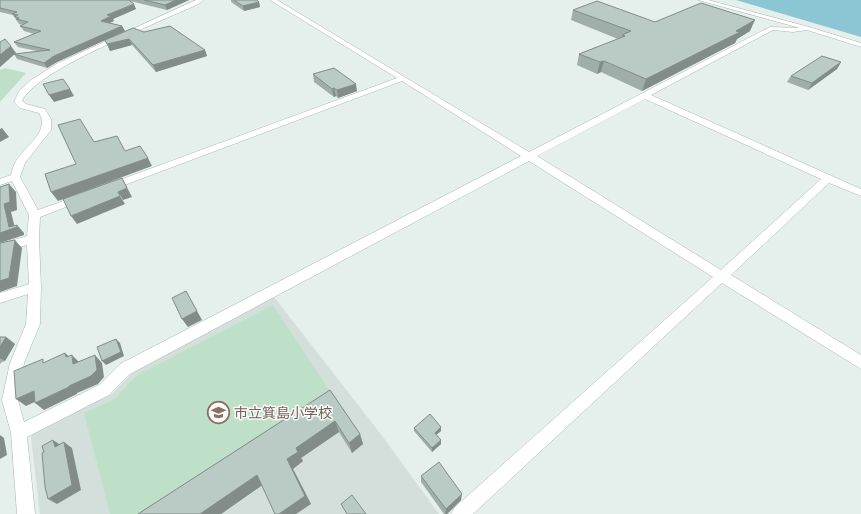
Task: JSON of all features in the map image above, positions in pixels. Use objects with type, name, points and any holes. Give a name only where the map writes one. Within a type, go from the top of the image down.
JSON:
[{"type":"street","points":[[26,514],[19,433],[10,400],[17,363],[33,324],[35,287],[33,239],[35,215],[15,177],[20,163],[46,130],[47,119],[42,110],[23,106],[18,102],[22,93],[34,82],[61,64],[198,2],[210,0]]},
{"type":"street","points":[[272,0],[403,78],[722,278],[861,363]]},
{"type":"street","points":[[700,0],[807,28],[861,45]]},
{"type":"street","points":[[19,433],[104,390],[125,369],[772,28],[799,31],[807,28]]},
{"type":"street","points":[[101,190],[403,78]]},
{"type":"street","points":[[644,95],[861,193]]},
{"type":"street","points":[[0,182],[15,177]]},
{"type":"street","points":[[460,514],[722,278],[828,178]]},
{"type":"street","points":[[35,215],[86,196]]},
{"type":"street","points":[[0,248],[33,239]]},
{"type":"street","points":[[0,298],[35,287]]},
{"type":"shaded area","name":"市立箕島小学校","points":[[274,297],[383,437],[439,514],[40,514],[31,437],[34,429],[112,394],[133,372]]},
{"type":"green space","points":[[5,68],[26,73],[0,102],[0,70]]},
{"type":"green space","points":[[273,305],[333,396],[150,514],[110,514],[84,413],[115,399],[136,376]]},
{"type":"water","points":[[736,0],[861,0],[861,37]]},
{"type":"building","points":[[0,0],[129,0],[134,4],[107,15],[111,16],[101,21],[122,26],[54,56],[44,63],[14,54],[50,50],[14,42],[41,31],[20,26],[28,22],[16,19],[19,18],[14,16],[18,15],[12,14],[17,12],[0,8]]},
{"type":"building","points":[[144,0],[176,0],[165,5]]},
{"type":"building","points":[[234,0],[257,0],[259,2],[243,6]]},
{"type":"building","points":[[597,1],[655,22],[701,3],[755,20],[736,31],[740,32],[646,79],[604,61],[600,62],[579,54],[625,36],[622,35],[631,31],[573,10]]},
{"type":"building","points":[[170,26],[205,50],[153,65],[129,39],[107,44],[105,40],[133,28],[144,32]]},
{"type":"building","points":[[5,39],[11,46],[0,55],[0,42]]},
{"type":"building","points":[[822,56],[841,62],[812,83],[791,76]]},
{"type":"building","points":[[334,68],[356,84],[337,90],[334,88],[332,89],[313,74]]},
{"type":"building","points":[[63,79],[70,89],[49,95],[43,84]]},
{"type":"building","points":[[80,119],[94,142],[117,136],[125,151],[140,146],[148,158],[51,192],[45,174],[76,164],[58,125]]},
{"type":"building","points":[[122,178],[127,188],[118,192],[120,196],[71,216],[63,199]]},
{"type":"building","points":[[9,184],[10,202],[4,204],[9,227],[17,225],[17,227],[0,233],[0,187]]},
{"type":"building","points":[[15,240],[9,278],[0,281],[0,243]]},
{"type":"building","points":[[186,291],[197,311],[182,319],[172,298]]},
{"type":"building","points":[[0,337],[6,337],[0,347]]},
{"type":"building","points":[[116,339],[121,352],[102,361],[97,347]]},
{"type":"building","points":[[65,353],[66,357],[72,355],[73,364],[95,355],[97,370],[91,376],[35,403],[34,391],[16,399],[14,371],[43,359],[43,363]]},
{"type":"building","points":[[330,390],[360,434],[349,443],[335,421],[296,448],[298,452],[287,459],[305,496],[279,514],[275,514],[257,475],[200,514],[138,514]]},
{"type":"building","points":[[430,414],[441,427],[435,433],[441,440],[432,448],[414,428]]},
{"type":"building","points":[[53,440],[55,447],[64,442],[72,485],[48,499],[45,487],[42,453],[44,452],[42,446]]},
{"type":"building","points":[[439,462],[462,494],[446,509],[421,476]]},
{"type":"building","points":[[352,495],[366,514],[347,514],[341,504]]},
{"type":"place","name":"市立箕島小学校","points":[[218,412]]}]
